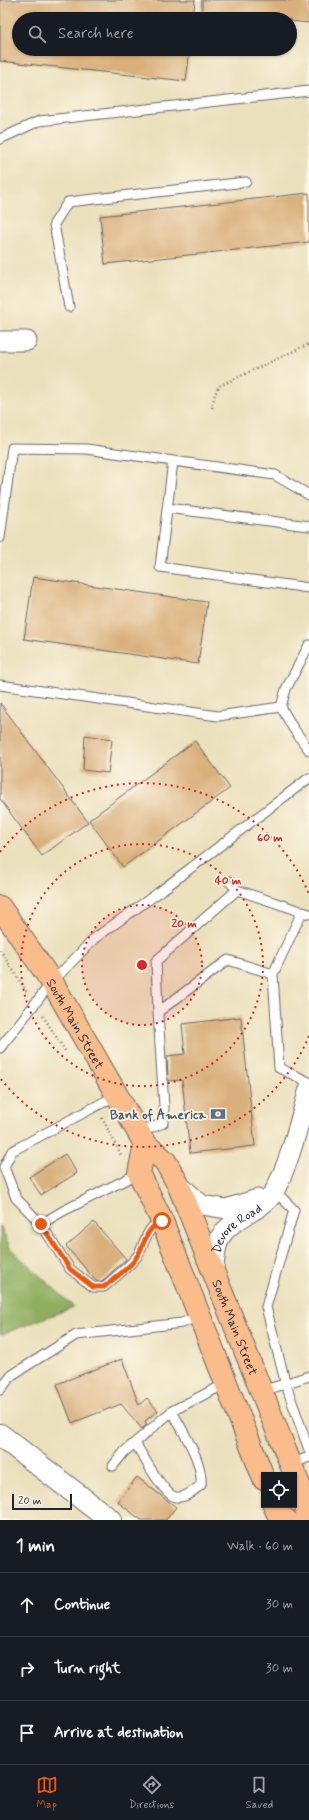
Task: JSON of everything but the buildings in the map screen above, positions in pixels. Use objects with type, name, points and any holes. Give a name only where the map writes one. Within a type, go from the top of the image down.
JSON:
[{"type":"highway","name":"South Main Street","points":[[0,907],[52,982],[142,1139],[165,1161],[178,1184],[262,1391],[300,1461],[307,1520]]},
{"type":"highway","points":[[142,1139],[139,1173],[162,1221],[261,1472]]},
{"type":"highway","points":[[275,1508],[277,1512],[286,1520]]},
{"type":"street","points":[[0,341],[27,341]]},
{"type":"street","name":"Devore Road","points":[[214,1273],[218,1241],[228,1226],[264,1204],[275,1191],[288,1158],[309,1089]]},
{"type":"street","name":"Devore Road","points":[[178,1184],[202,1205],[226,1209],[275,1191]]},
{"type":"street","points":[[0,1435],[100,1517]]},
{"type":"lane","points":[[0,139],[39,121],[309,91]]},
{"type":"lane","points":[[69,306],[54,224],[68,202],[246,182]]},
{"type":"lane","points":[[0,538],[12,448],[86,449],[276,475],[309,494]]},
{"type":"lane","points":[[173,461],[160,567],[309,588]]},
{"type":"lane","points":[[167,508],[309,526]]},
{"type":"lane","points":[[309,645],[286,688],[281,707],[293,728],[309,750]]},
{"type":"lane","points":[[0,685],[218,716],[281,707]]},
{"type":"lane","points":[[0,1048],[52,982],[95,938],[309,778]]},
{"type":"lane","points":[[229,881],[237,890],[305,913],[273,974],[279,1068],[309,1082]]},
{"type":"lane","points":[[142,1139],[163,1123],[164,1107],[156,962],[237,890]]},
{"type":"lane","points":[[158,1012],[228,960],[273,974]]},
{"type":"lane","points":[[117,1095],[12,1151],[4,1167],[16,1198],[41,1224],[70,1269],[93,1287],[104,1287],[136,1258],[143,1242],[154,1225],[162,1221]]},
{"type":"lane","points":[[41,1224],[63,1211],[139,1173]]},
{"type":"lane","points":[[275,1191],[294,1210],[266,1307],[286,1385],[309,1450]]},
{"type":"lane","points":[[0,1390],[12,1375],[76,1335],[182,1323],[200,1315]]},
{"type":"lane","points":[[262,1391],[308,1378]]},
{"type":"lane","points":[[113,1466],[135,1443],[172,1411],[227,1383]]},
{"type":"lane","points":[[135,1443],[167,1493],[176,1498],[185,1497],[201,1485],[202,1476],[198,1464],[172,1411]]},
{"type":"path","points":[[212,408],[214,394],[219,386],[309,344]]},
{"type":"green space","points":[[0,1225],[10,1248],[74,1307],[0,1335]]},
{"type":"place","name":"Bank of America","points":[[218,1114]]},
{"type":"route","points":[[41,1224],[70,1269],[93,1287],[104,1287],[136,1258],[143,1242],[154,1225],[162,1221]]}]
